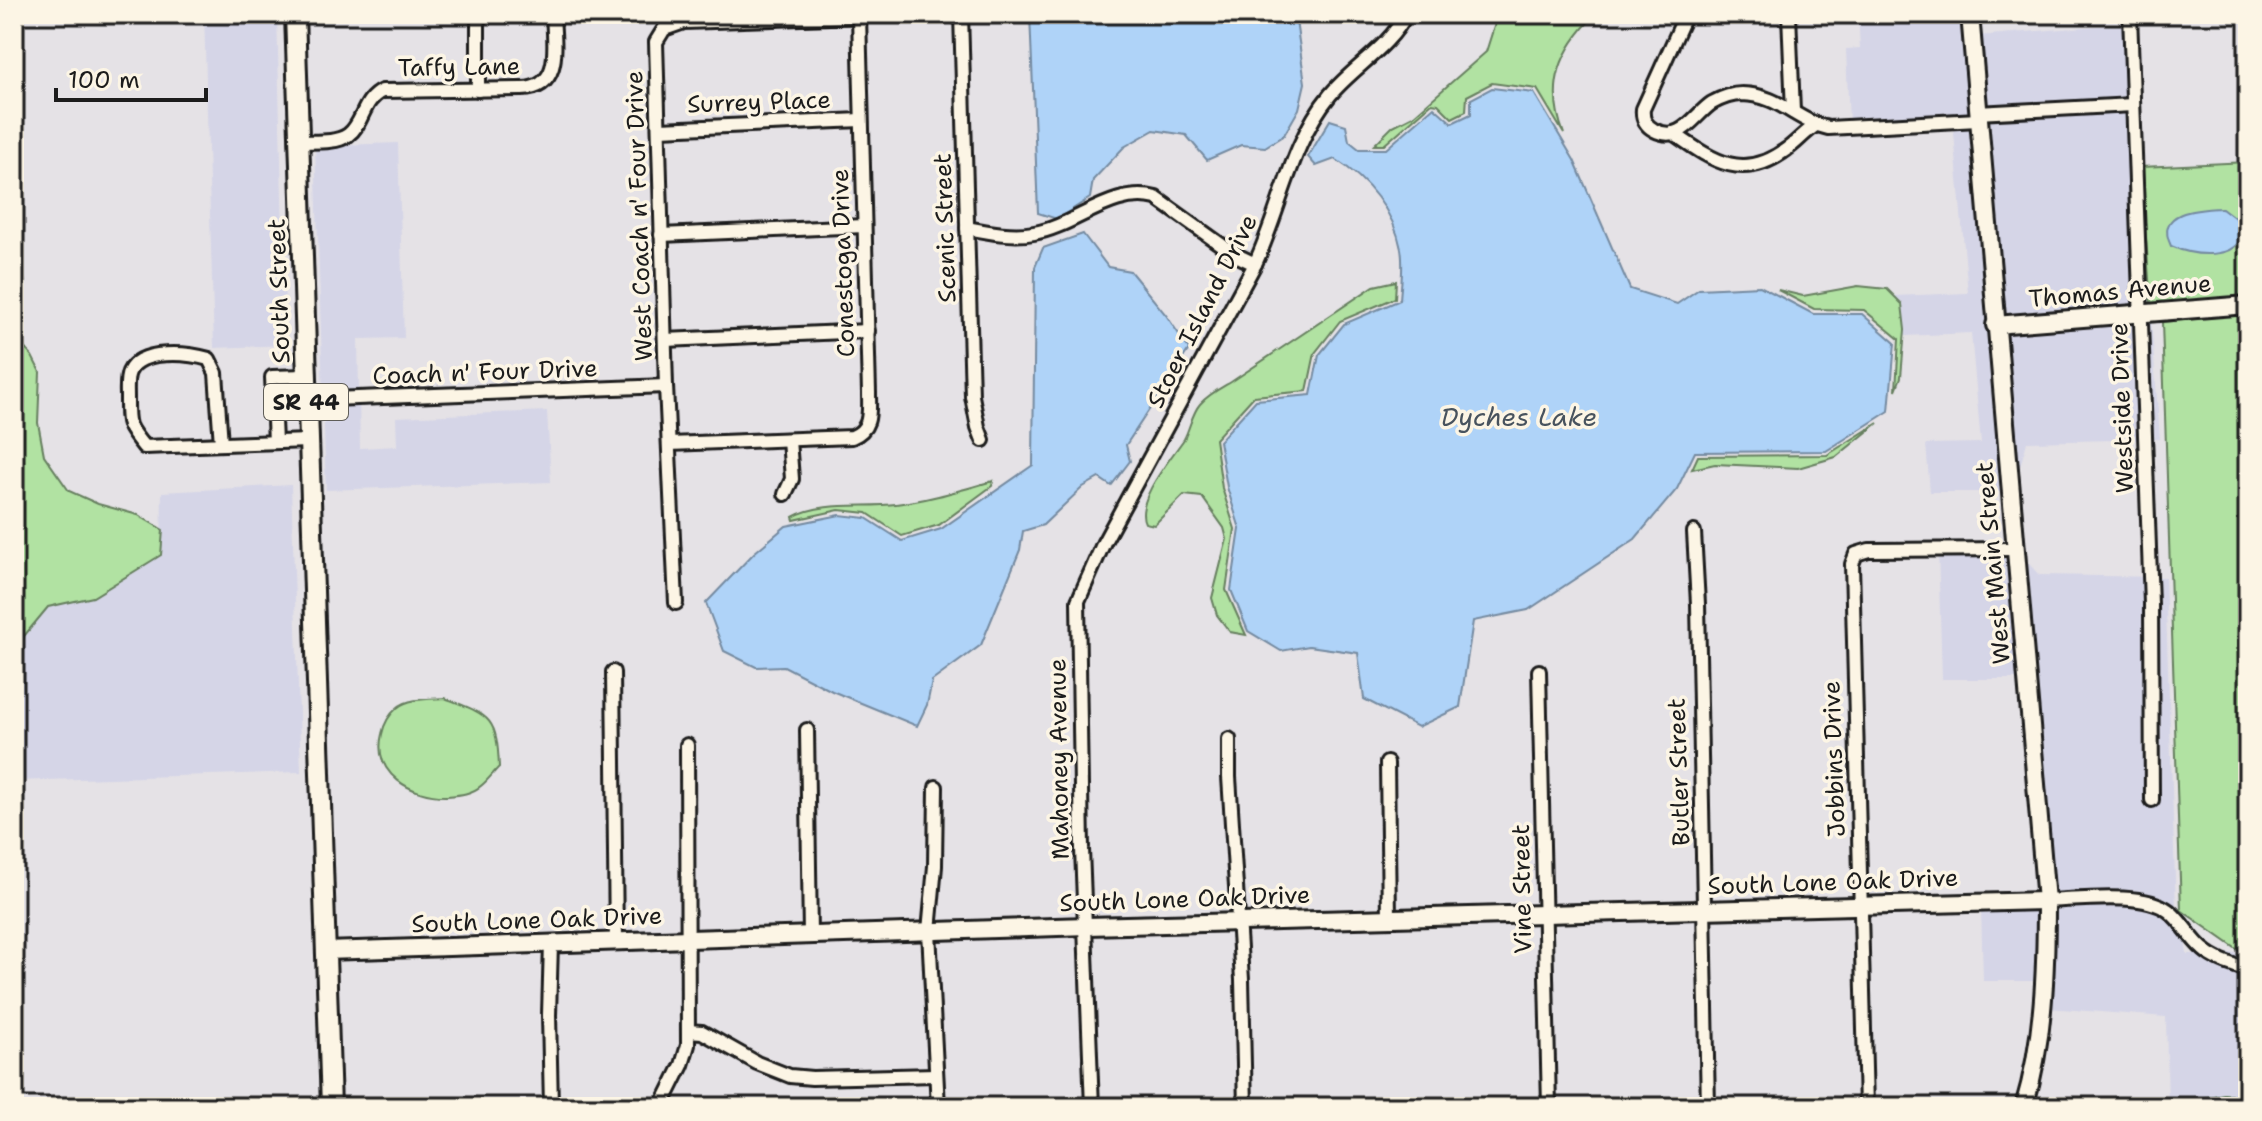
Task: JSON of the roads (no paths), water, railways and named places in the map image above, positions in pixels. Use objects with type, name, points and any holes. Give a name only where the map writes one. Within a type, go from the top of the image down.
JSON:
[{"type":"main road","name":"South Street","points":[[295,14],[325,951]]},
{"type":"main road","name":"SR 44","points":[[325,951],[331,1107]]},
{"type":"street","points":[[478,14],[478,90]]},
{"type":"street","name":"Taffy Lane","points":[[298,142],[346,137],[369,100],[382,91],[533,88],[547,80],[554,63],[553,14]]},
{"type":"street","name":"Scenic Street","points":[[961,14],[972,396],[983,440]]},
{"type":"street","name":"Stoer Island Drive","points":[[1078,601],[1104,542],[1255,264],[1269,234],[1300,145],[1311,124],[1330,95],[1388,40],[1406,14]]},
{"type":"street","points":[[1686,14],[1642,114],[1652,129],[1673,133],[1729,166],[1749,167],[1775,157],[1816,125]]},
{"type":"street","points":[[1789,14],[1793,112]]},
{"type":"street","name":"West Main Street","points":[[1970,14],[2046,901],[2046,966],[2039,1038],[2024,1107]]},
{"type":"street","name":"Westside Drive","points":[[2130,14],[2151,604],[2152,800]]},
{"type":"street","name":"Conestoga Drive","points":[[669,444],[852,437],[865,429],[869,418],[868,331],[860,15]]},
{"type":"street","name":"West Coach n' Four Drive","points":[[676,603],[656,42],[662,31],[684,22],[860,15]]},
{"type":"street","points":[[1673,133],[1691,125],[1714,102],[1734,94],[1767,97],[1816,125],[1828,128],[2133,105]]},
{"type":"street","name":"Surrey Place","points":[[660,129],[861,120]]},
{"type":"street","points":[[967,228],[1033,234],[1121,198],[1146,196],[1156,198],[1234,254],[1255,264]]},
{"type":"street","points":[[661,235],[864,226]]},
{"type":"street","name":"Thomas Avenue","points":[[1995,325],[2248,305]]},
{"type":"street","points":[[665,340],[868,331]]},
{"type":"street","points":[[221,444],[216,373],[209,359],[196,355],[152,356],[141,359],[133,366],[127,376],[127,426],[144,447],[308,441]]},
{"type":"street","points":[[275,442],[272,377],[305,376]]},
{"type":"street","name":"Coach n' Four Drive","points":[[306,400],[666,386]]},
{"type":"street","points":[[785,494],[792,479],[789,440]]},
{"type":"street","name":"Butler Street","points":[[1694,532],[1708,1107]]},
{"type":"street","name":"Jobbins Drive","points":[[1866,1107],[1852,564],[1856,554],[1882,549],[2015,549]]},
{"type":"street","name":"Mahoney Avenue","points":[[1078,601],[1082,849],[1092,1107]]},
{"type":"street","name":"Vine Street","points":[[1539,671],[1549,1107]]},
{"type":"street","points":[[613,672],[616,941]]},
{"type":"street","points":[[807,730],[810,935]]},
{"type":"street","points":[[1229,739],[1245,1107]]},
{"type":"street","points":[[661,1107],[682,1065],[688,1031],[687,745]]},
{"type":"street","points":[[1387,763],[1389,918]]},
{"type":"street","points":[[936,787],[935,866],[929,931],[938,1107]]},
{"type":"street","points":[[2046,901],[2130,899],[2160,906],[2171,913],[2203,949],[2223,962],[2248,970]]},
{"type":"street","name":"South Lone Oak Drive","points":[[325,951],[1087,926],[2046,901]]},
{"type":"street","points":[[551,943],[551,1107]]},
{"type":"street","points":[[688,1031],[702,1032],[757,1063],[790,1076],[936,1075]]},
{"type":"water","points":[[1030,14],[1295,14],[1305,83],[1299,109],[1284,135],[1265,147],[1241,145],[1207,160],[1186,135],[1154,130],[1124,147],[1093,180],[1090,198],[1057,219],[1038,213]]},
{"type":"water","name":"Dyches Lake","points":[[1492,88],[1534,93],[1574,160],[1630,289],[1677,304],[1699,289],[1760,286],[1813,314],[1862,314],[1895,343],[1889,411],[1826,451],[1695,452],[1677,489],[1635,539],[1528,610],[1473,621],[1460,707],[1418,727],[1364,699],[1358,653],[1309,646],[1281,651],[1248,631],[1231,590],[1240,529],[1227,487],[1219,441],[1256,400],[1311,395],[1319,355],[1344,324],[1400,300],[1401,249],[1385,209],[1368,186],[1347,167],[1335,159],[1316,166],[1308,157],[1330,120],[1346,125],[1349,141],[1359,149],[1386,149],[1434,107],[1452,123],[1471,114],[1471,99]]},
{"type":"water","points":[[2222,208],[2239,221],[2244,231],[2233,248],[2202,254],[2171,246],[2167,234],[2168,225],[2173,219],[2190,211]]},
{"type":"water","points":[[1083,234],[1108,267],[1130,271],[1189,349],[1126,445],[1130,461],[1111,486],[1099,478],[1083,487],[1043,525],[1023,531],[1020,550],[981,645],[932,681],[927,705],[917,726],[832,691],[784,666],[756,667],[724,651],[706,603],[754,553],[786,526],[840,515],[866,518],[902,541],[941,529],[1033,465],[1035,267],[1043,248]]}]
